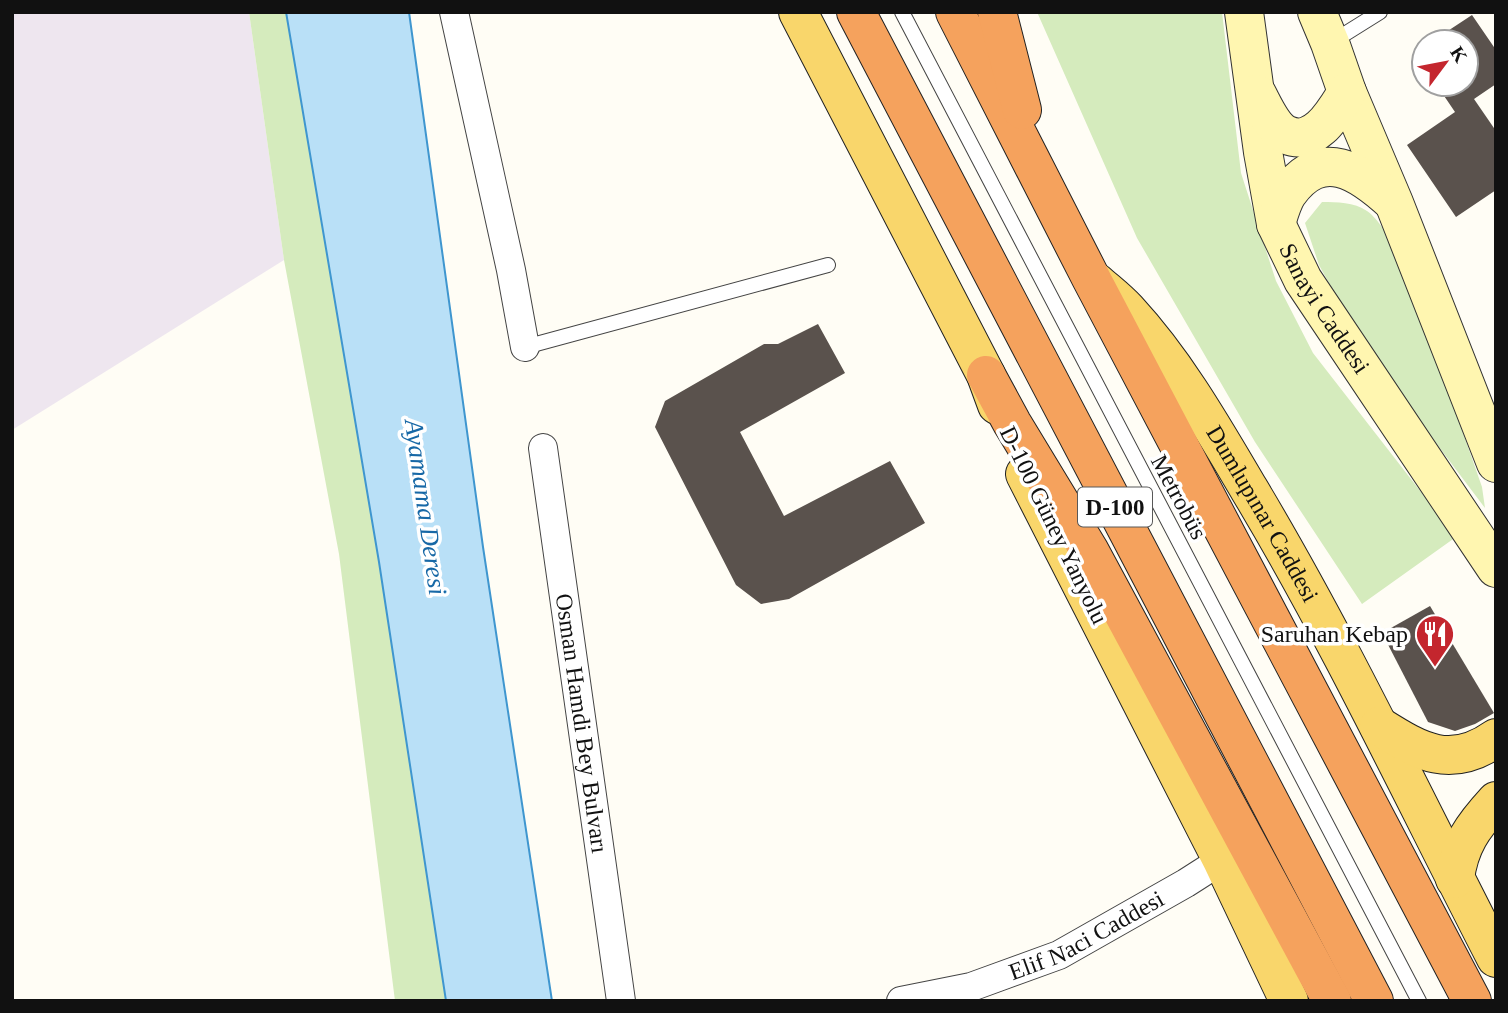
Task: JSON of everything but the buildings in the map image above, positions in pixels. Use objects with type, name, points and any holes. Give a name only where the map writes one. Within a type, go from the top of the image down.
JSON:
[{"type":"highway","name":"D-100","points":[[856,12],[1374,1001]]},
{"type":"highway","points":[[956,12],[1091,278],[1472,1001]]},
{"type":"highway","points":[[997,12],[1034,163]]},
{"type":"highway","points":[[986,375],[1089,550],[1332,1001]]},
{"type":"main road","name":"D-100 Güney Yanyolu","points":[[798,12],[986,375],[1017,458],[1222,860],[1289,1001]]},
{"type":"main road","name":"Sanayi Caddesi","points":[[1244,12],[1263,152],[1276,224],[1303,280],[1321,309],[1496,568]]},
{"type":"main road","points":[[1324,27],[1346,92],[1394,203],[1496,463]]},
{"type":"main road","points":[[1256,92],[1271,119],[1287,135],[1302,136],[1317,131],[1329,121],[1346,92]]},
{"type":"main road","points":[[1276,224],[1286,195],[1305,174],[1327,166],[1351,171],[1373,183],[1394,203]]},
{"type":"main road","name":"Dumlupınar Caddesi","points":[[1091,278],[1135,319],[1171,365],[1217,435],[1297,570],[1496,958]]},
{"type":"main road","points":[[1379,726],[1409,745],[1446,757],[1466,755],[1496,738]]},
{"type":"main road","points":[[1455,879],[1458,858],[1489,813]]},
{"type":"street","points":[[454,12],[511,270],[525,347]]},
{"type":"street","name":"Osman Hamdi Bey Bulvarı","points":[[542,448],[621,1001]]},
{"type":"street","name":"Elif Naci Caddesi","points":[[901,1001],[971,987],[1059,954],[1222,860]]},
{"type":"lane","name":"Metrobüs","points":[[902,12],[1419,1001]]},
{"type":"lane","points":[[1324,27],[1380,12]]},
{"type":"lane","points":[[525,347],[828,265]]},
{"type":"shaded area","points":[[12,12],[249,12],[284,260],[12,430]]},
{"type":"green space","points":[[249,12],[286,12],[379,562],[446,1001],[395,1001],[339,554],[284,260]]},
{"type":"green space","points":[[1037,12],[1222,12],[1241,173],[1276,281],[1313,353],[1456,537],[1362,604],[1255,442],[1137,238]]},
{"type":"green space","points":[[1322,202],[1351,204],[1367,211],[1378,222],[1395,248],[1407,272],[1482,487],[1485,508],[1414,414],[1348,318],[1319,265],[1305,223]]},
{"type":"water","name":"Ayamama Deresi","points":[[286,12],[409,12],[483,547],[552,1001],[446,1001],[379,562]]},
{"type":"place","name":"Saruhan Kebap","points":[[1435,668]]}]
